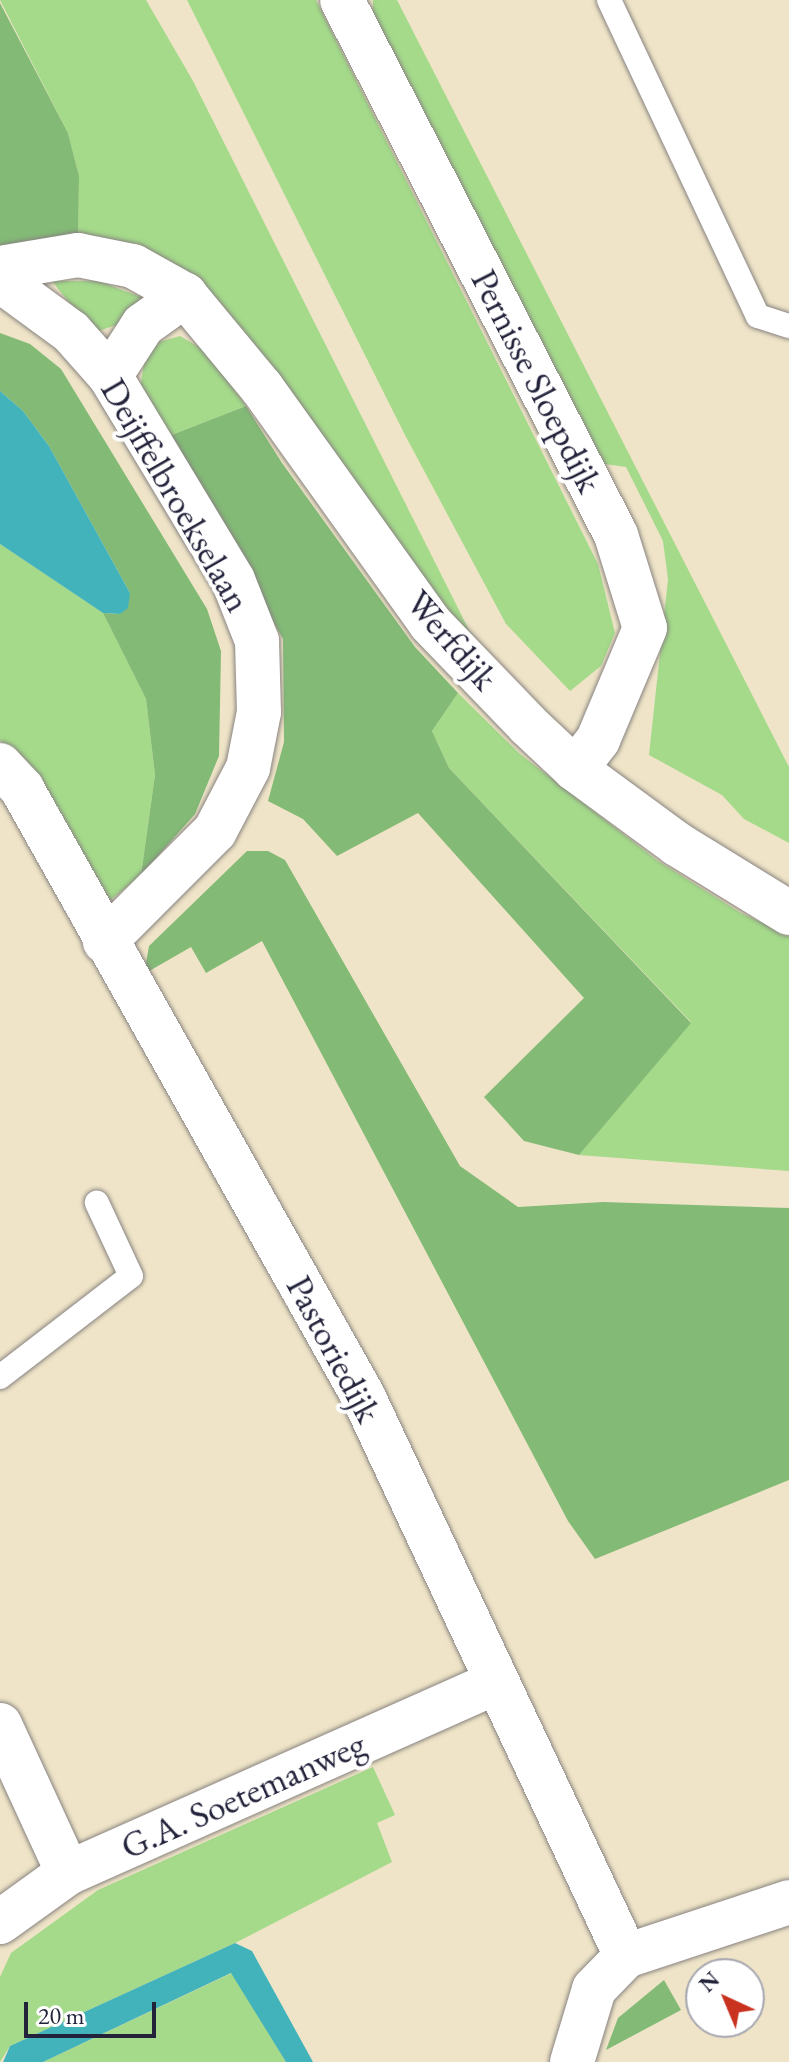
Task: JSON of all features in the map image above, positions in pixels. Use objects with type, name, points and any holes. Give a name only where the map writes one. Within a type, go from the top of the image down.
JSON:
[{"type":"street","name":"Pernisse Sloepdijk","points":[[344,2],[616,535],[645,628],[598,740],[575,769]]},
{"type":"street","name":"Werfdijk","points":[[0,268],[78,255],[133,266],[185,295],[262,388],[430,623],[575,769],[677,844],[789,913]]},
{"type":"street","name":"Deijffelbroekselaan","points":[[0,280],[71,332],[110,376],[233,580],[257,641],[259,712],[248,768],[215,831],[105,941]]},
{"type":"street","points":[[110,376],[143,325],[185,295]]},
{"type":"street","name":"Pastoriedijk","points":[[0,765],[22,789],[363,1396],[494,1683],[626,1956]]},
{"type":"street","name":"G.A. Soetemanweg","points":[[0,1922],[68,1873],[494,1683]]},
{"type":"street","points":[[0,1725],[68,1873]]},
{"type":"street","points":[[572,2062],[594,1989],[626,1956],[789,1902]]},
{"type":"lane","points":[[609,0],[758,316],[789,326]]},
{"type":"lane","points":[[0,1377],[131,1276],[97,1203]]},
{"type":"green space","points":[[0,0],[146,0],[193,81],[472,636],[432,593],[243,330],[197,284],[78,245],[79,176],[68,133]]},
{"type":"green space","points":[[187,0],[316,0],[598,564],[615,633],[601,666],[570,691],[506,624],[405,435]]},
{"type":"green space","points":[[373,0],[397,0],[789,767],[789,843],[744,819],[722,795],[649,755],[668,579],[663,541],[626,467],[598,463],[373,18]]},
{"type":"green space","points":[[0,3],[68,133],[79,176],[78,245],[0,252]]},
{"type":"green space","points":[[52,281],[98,281],[149,300],[122,323],[93,333]]},
{"type":"green space","points":[[0,333],[30,344],[61,369],[207,609],[221,651],[219,756],[195,814],[141,875],[155,775],[146,699],[103,613],[120,614],[130,593],[49,446],[23,411],[0,391]]},
{"type":"green space","points":[[180,336],[209,353],[246,406],[169,436],[140,388],[144,364],[159,342]]},
{"type":"green space","points":[[246,406],[282,463],[415,647],[458,693],[432,731],[449,768],[691,1023],[579,1155],[524,1141],[484,1097],[584,998],[418,813],[337,856],[303,819],[268,801],[284,742],[283,639],[169,436]]},
{"type":"green space","points":[[0,544],[103,613],[146,699],[155,775],[141,875],[107,903],[40,789],[0,740]]},
{"type":"green space","points":[[458,693],[520,754],[658,861],[741,913],[789,935],[789,1171],[579,1155],[691,1022],[449,768],[432,731]]},
{"type":"green space","points":[[247,851],[268,851],[285,860],[460,1166],[518,1207],[603,1202],[789,1208],[789,1480],[595,1559],[568,1521],[262,941],[206,973],[191,947],[144,974],[149,946]]},
{"type":"green space","points":[[373,1767],[395,1815],[377,1823],[392,1862],[235,1943],[10,2046],[0,2062],[0,1977],[11,1953],[98,1890]]},
{"type":"green space","points":[[232,1973],[286,2062],[43,2062]]},
{"type":"green space","points":[[664,1980],[681,2010],[606,2050],[618,2018]]},
{"type":"water","points":[[0,391],[23,411],[49,446],[130,593],[128,608],[120,614],[103,613],[0,544]]},
{"type":"water","points":[[235,1943],[252,1951],[313,2062],[286,2062],[231,1973],[43,2062],[3,2062],[10,2046]]}]
